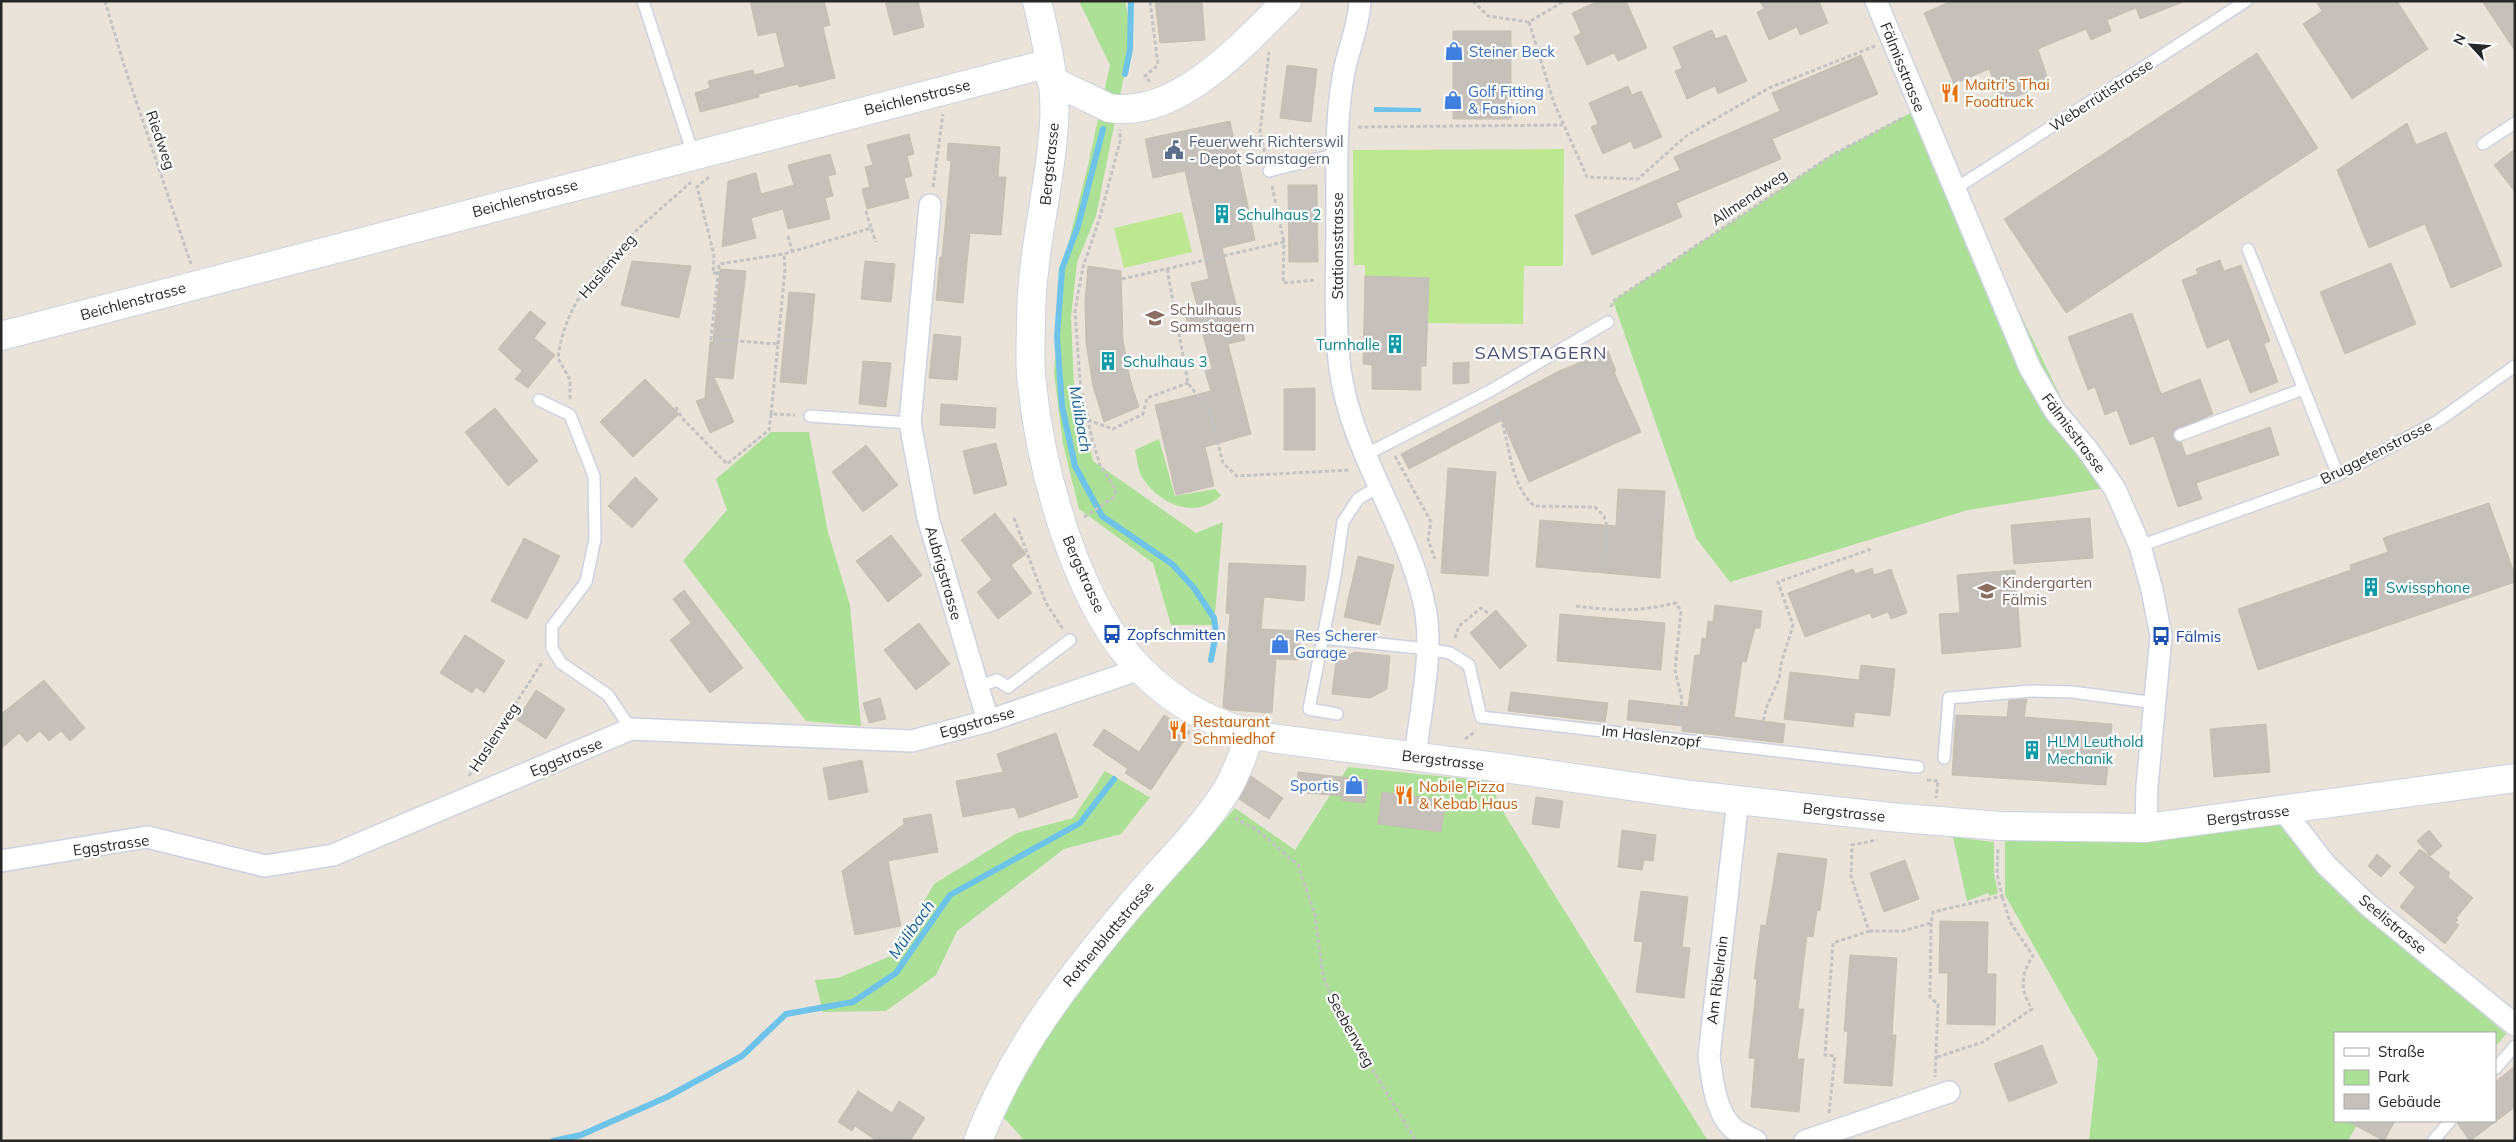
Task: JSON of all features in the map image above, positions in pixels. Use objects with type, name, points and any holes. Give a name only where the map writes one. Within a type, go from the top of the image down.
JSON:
[{"type":"main road","name":"Bergstrasse","points":[[1037,1],[1051,72],[1055,122],[1031,317],[1031,383],[1044,455],[1059,516],[1093,600],[1112,634],[1140,669],[1198,713],[1219,724],[1250,736],[1738,800],[1890,817],[2000,826],[2146,828],[2515,778]]},
{"type":"main road","points":[[1051,72],[1092,102],[1120,110],[1141,108],[1188,90],[1223,63],[1287,1]]},
{"type":"main road","name":"Beichlenstrasse","points":[[1,336],[198,284],[695,165],[946,89],[1051,72]]},
{"type":"main road","name":"Rothenblattstrasse","points":[[978,1141],[998,1091],[1026,1041],[1062,989],[1214,807],[1237,770],[1250,736]]},
{"type":"street","name":"Stationsstrasse","points":[[1360,1],[1359,18],[1343,76],[1337,128],[1337,278],[1340,369],[1350,410],[1372,470],[1412,559],[1425,605],[1428,649],[1415,758]]},
{"type":"street","name":"Fälmisstrasse","points":[[1876,1],[2038,386],[2055,411],[2087,449],[2114,489],[2140,546],[2161,636],[2147,786],[2146,828]]},
{"type":"street","name":"Aubrigstrasse","points":[[930,205],[910,423],[928,518],[988,721]]},
{"type":"street","name":"Eggstrasse","points":[[1,861],[147,836],[266,866],[333,855],[631,729],[912,740],[988,721],[1140,669]]},
{"type":"street","name":"Am Ribelrain","points":[[1738,800],[1709,1056],[1714,1094],[1728,1121],[1731,1135],[1756,1141]]},
{"type":"street","name":"Seelistrasse","points":[[2283,810],[2326,865],[2369,906],[2515,1025]]},
{"type":"street","points":[[1805,1141],[1941,1094]]},
{"type":"lane","points":[[644,1],[695,165]]},
{"type":"lane","name":"Weberrütistrasse","points":[[1955,189],[2246,1]]},
{"type":"lane","points":[[2483,144],[2515,123]]},
{"type":"lane","points":[[1269,171],[1337,154]]},
{"type":"lane","points":[[2248,249],[2338,475]]},
{"type":"lane","points":[[1337,714],[1309,709],[1335,576],[1342,522],[1358,499],[1372,470],[1389,445],[1488,392],[1608,322]]},
{"type":"lane","name":"Bruggetenstrasse","points":[[2140,546],[2338,475],[2438,421],[2515,366]]},
{"type":"lane","points":[[2180,434],[2304,390]]},
{"type":"lane","points":[[539,400],[570,415],[594,476],[595,539],[586,582],[552,627],[552,648],[561,663],[608,695],[631,729]]},
{"type":"lane","points":[[810,416],[910,423]]},
{"type":"lane","name":"Im Haslenzopf","points":[[1322,638],[1450,653],[1468,665],[1481,717],[1918,767]]},
{"type":"lane","points":[[978,687],[997,680],[1008,687],[1070,640]]},
{"type":"lane","points":[[1944,758],[1950,698],[2031,691],[2072,692],[2156,703]]},
{"type":"lane","points":[[2496,1068],[2515,1046]]},
{"type":"lane","points":[[2433,1141],[2449,1122]]},
{"type":"path","name":"Riedweg","points":[[105,1],[124,65],[198,284]]},
{"type":"path","points":[[1150,1],[1158,65],[1145,76],[1163,99]]},
{"type":"path","points":[[1472,1],[1488,16],[1528,22],[1564,1]]},
{"type":"path","points":[[1528,22],[1554,103],[1587,177],[1638,179],[1686,136],[1769,88],[1892,39]]},
{"type":"path","points":[[1256,32],[1269,48],[1260,132],[1284,242],[1283,283],[1337,278]]},
{"type":"path","points":[[930,205],[946,89]]},
{"type":"path","name":"Allmendweg","points":[[1608,322],[1613,301],[1832,155],[1920,108]]},
{"type":"path","points":[[1086,516],[1113,498],[1116,490],[1100,465],[1088,420],[1080,381],[1076,311],[1083,267],[1100,217],[1120,141],[1120,110]]},
{"type":"path","points":[[1337,128],[1563,124]]},
{"type":"path","name":"Haslenweg","points":[[570,415],[570,380],[558,358],[566,321],[585,288],[608,260],[695,165]]},
{"type":"path","points":[[710,176],[697,187],[714,255],[713,273],[718,273]]},
{"type":"path","points":[[866,212],[876,242]]},
{"type":"path","points":[[778,344],[711,338],[719,264],[784,254],[871,228]]},
{"type":"path","points":[[788,236],[792,251]]},
{"type":"path","points":[[1122,279],[1284,242]]},
{"type":"path","points":[[676,407],[682,418],[727,464],[769,430],[785,269],[784,254]]},
{"type":"path","points":[[1167,269],[1188,383],[1210,412],[1223,463],[1237,476],[1372,470]]},
{"type":"path","points":[[1088,420],[1113,430],[1143,414],[1147,398],[1188,383]]},
{"type":"path","points":[[1488,392],[1504,422],[1506,446],[1523,496],[1534,506],[1595,507],[1604,516],[1607,526],[1605,568]]},
{"type":"path","points":[[771,414],[810,416]]},
{"type":"path","points":[[1389,445],[1431,522],[1428,539],[1436,559]]},
{"type":"path","points":[[1014,518],[1046,602],[1070,640]]},
{"type":"path","points":[[1757,748],[1766,706],[1779,679],[1781,664],[1793,625],[1778,582],[1871,549]]},
{"type":"path","points":[[1576,606],[1612,611],[1644,611],[1676,603],[1681,611],[1675,670],[1682,700],[1675,739]]},
{"type":"path","points":[[1450,653],[1459,626],[1481,608],[1488,613]]},
{"type":"path","name":"Haslenweg","points":[[463,800],[463,789],[471,772],[534,677]]},
{"type":"path","points":[[1459,743],[1482,728]]},
{"type":"path","points":[[1936,796],[1938,781]]},
{"type":"path","name":"Seebenweg","points":[[1214,807],[1258,830],[1298,865],[1314,915],[1323,976],[1341,1018],[1416,1141]]},
{"type":"path","points":[[1869,931],[1851,876],[1852,845],[1888,838],[1890,817]]},
{"type":"path","points":[[1937,1058],[1983,1042],[2032,1010],[2024,997],[2022,981],[2025,968],[2033,956],[2010,922],[1997,874],[2000,826]]},
{"type":"path","points":[[1941,1094],[1937,1058],[1938,1004],[1930,997],[1931,923],[1933,912],[2002,896]]},
{"type":"path","points":[[1826,1134],[1835,1056],[1825,1055],[1833,943],[1869,931],[1903,931],[1931,923]]},
{"type":"green space","points":[[1079,1],[1125,1],[1132,36],[1096,216],[1077,262],[1071,317],[1074,385],[1093,461],[1196,533],[1223,522],[1214,625],[1171,625],[1153,563],[1079,509],[1063,444],[1054,373],[1061,273],[1088,165],[1110,65]]},
{"type":"green space","points":[[1920,108],[2105,488],[1968,510],[1730,582],[1696,538],[1613,301],[1832,155]]},
{"type":"green space","points":[[1564,149],[1563,266],[1524,266],[1523,324],[1428,323],[1429,278],[1365,276],[1365,265],[1354,265],[1353,150]]},
{"type":"green space","points":[[1182,212],[1192,252],[1124,268],[1114,228]]},
{"type":"green space","points":[[771,432],[809,432],[828,532],[850,605],[861,726],[806,721],[683,561],[727,510],[716,479]]},
{"type":"green space","points":[[1159,439],[1175,496],[1215,489],[1221,495],[1211,503],[1190,508],[1178,506],[1168,501],[1149,487],[1142,477],[1135,450]]},
{"type":"green space","points":[[1348,767],[1489,781],[1506,817],[1708,1141],[1025,1141],[984,1096],[1235,808],[1295,850]]},
{"type":"green space","points":[[1105,771],[1149,797],[1151,796],[1121,834],[1064,849],[957,931],[936,975],[886,1011],[823,1012],[815,980],[838,978],[893,955],[934,884],[1017,833],[1073,818]]},
{"type":"green space","points":[[2278,823],[2330,880],[2506,1034],[2496,1046],[2496,1032],[2334,1032],[2334,1122],[2358,1122],[2348,1141],[2089,1141],[2098,1059],[2005,895],[2005,835]]},
{"type":"green space","points":[[1953,837],[1994,842],[1994,874],[1998,893],[1990,896],[1988,893],[1967,901]]},
{"type":"water","points":[[1374,107],[1421,108],[1421,112],[1374,112]]},
{"type":"building","points":[[750,1],[824,1],[830,25],[823,27],[835,78],[799,87],[798,84],[759,94],[759,97],[700,112],[695,93],[710,88],[708,81],[753,70],[754,75],[785,67],[776,32],[758,36]]},
{"type":"building","points":[[885,1],[918,1],[924,27],[894,35]]},
{"type":"building","points":[[1155,1],[1202,1],[1205,40],[1160,43]]},
{"type":"building","points":[[1598,1],[1626,1],[1647,48],[1618,61],[1614,53],[1587,65],[1574,37],[1581,33],[1572,13]]},
{"type":"building","points":[[1760,1],[1819,1],[1828,23],[1800,35],[1797,27],[1769,40],[1757,12],[1764,9]]},
{"type":"building","points":[[1952,1],[2183,2],[2140,19],[2136,8],[2107,20],[2111,31],[2091,40],[2086,29],[2038,49],[2049,83],[2003,102],[1989,69],[1954,84],[1924,13]]},
{"type":"building","points":[[2316,1],[2397,1],[2428,49],[2352,99],[2303,24],[2322,11]]},
{"type":"building","points":[[2482,1],[2515,1],[2515,51]]},
{"type":"building","points":[[1712,30],[1716,39],[1726,35],[1747,81],[1718,94],[1715,86],[1687,99],[1675,71],[1682,68],[1673,47]]},
{"type":"building","points":[[1453,31],[1511,31],[1511,119],[1453,119]]},
{"type":"building","points":[[2257,53],[2318,148],[2066,313],[2004,219]]},
{"type":"building","points":[[1861,55],[1878,94],[1772,139],[1781,159],[1676,203],[1682,217],[1592,255],[1575,215],[1680,170],[1674,157],[1780,111],[1772,93]]},
{"type":"building","points":[[1287,65],[1317,69],[1311,122],[1280,118]]},
{"type":"building","points":[[1628,86],[1632,95],[1641,91],[1662,137],[1634,149],[1631,141],[1603,154],[1591,127],[1598,124],[1589,103]]},
{"type":"building","points":[[1230,121],[1255,240],[1222,248],[1245,340],[1228,344],[1251,434],[1205,447],[1214,486],[1176,495],[1155,405],[1211,391],[1205,371],[1212,369],[1201,327],[1189,330],[1184,309],[1197,306],[1191,283],[1209,279],[1185,171],[1153,178],[1145,139]]},
{"type":"building","points":[[2407,123],[2416,145],[2446,132],[2502,266],[2451,288],[2425,224],[2369,248],[2337,170]]},
{"type":"building","points":[[909,134],[914,154],[907,156],[912,176],[904,178],[909,198],[867,209],[862,189],[870,187],[865,167],[873,165],[867,145]]},
{"type":"building","points":[[948,143],[1000,147],[998,177],[1006,177],[1001,235],[970,233],[963,303],[936,300],[951,161],[947,160]]},
{"type":"building","points":[[2515,149],[2515,192],[2494,165]]},
{"type":"building","points":[[830,154],[836,174],[828,176],[833,196],[825,198],[830,219],[788,229],[783,209],[751,218],[756,238],[722,247],[728,181],[756,173],[761,194],[794,185],[788,165]]},
{"type":"building","points":[[1288,185],[1317,185],[1318,262],[1289,262]]},
{"type":"building","points":[[2220,260],[2224,271],[2241,265],[2270,341],[2264,344],[2278,382],[2250,393],[2229,339],[2207,348],[2182,280],[2198,274],[2196,269]]},
{"type":"building","points":[[632,261],[691,266],[679,318],[621,305]]},
{"type":"building","points":[[865,261],[895,264],[891,302],[861,299]]},
{"type":"building","points":[[2391,263],[2416,324],[2345,354],[2320,292]]},
{"type":"building","name":"Schulhaus 3","points":[[1088,266],[1121,271],[1123,340],[1130,379],[1139,407],[1104,422],[1093,386],[1086,343],[1085,302]]},
{"type":"building","points":[[720,269],[746,271],[733,379],[714,377],[734,422],[710,433],[696,401],[705,398],[710,342],[713,342]]},
{"type":"building","name":"Turnhalle","points":[[1365,276],[1429,278],[1426,366],[1421,366],[1421,390],[1372,389],[1372,365],[1363,364]]},
{"type":"building","points":[[789,292],[815,294],[806,384],[780,382]]},
{"type":"building","points":[[530,311],[546,323],[534,338],[555,355],[528,388],[515,379],[522,371],[498,349]]},
{"type":"building","points":[[2132,313],[2161,394],[2200,379],[2213,414],[2174,431],[2173,438],[2181,442],[2186,456],[2270,427],[2279,455],[2196,483],[2202,499],[2178,507],[2154,436],[2130,445],[2117,410],[2105,415],[2095,387],[2088,390],[2068,337]]},
{"type":"building","points":[[934,334],[961,337],[957,380],[929,378]]},
{"type":"building","points":[[1608,351],[1616,371],[1614,372],[1641,432],[1529,482],[1500,416],[1500,421],[1409,469],[1401,454],[1559,371]]},
{"type":"building","points":[[863,361],[891,363],[886,407],[859,404]]},
{"type":"building","points":[[1469,362],[1469,383],[1453,384],[1453,363]]},
{"type":"building","points":[[645,379],[679,414],[633,457],[600,422]]},
{"type":"building","points":[[1315,388],[1315,450],[1284,450],[1284,389]]},
{"type":"building","points":[[941,404],[996,408],[995,428],[940,425]]},
{"type":"building","points":[[495,408],[538,461],[508,486],[465,432]]},
{"type":"building","points":[[996,443],[1007,485],[974,494],[963,451]]},
{"type":"building","points":[[866,445],[898,485],[863,512],[832,472]]},
{"type":"building","points":[[1448,468],[1496,472],[1488,576],[1441,573]]},
{"type":"building","points":[[635,477],[658,499],[632,528],[608,506]]},
{"type":"building","points":[[1618,489],[1665,491],[1660,578],[1536,567],[1540,520],[1616,526]]},
{"type":"building","name":"Swissphone","points":[[2489,503],[2515,575],[2515,582],[2258,670],[2238,609],[2351,570],[2350,565],[2388,552],[2383,538]]},
{"type":"building","points":[[995,513],[1026,554],[1011,565],[1032,593],[998,619],[977,592],[992,580],[961,540]]},
{"type":"building","points":[[2090,518],[2093,558],[2014,564],[2011,525]]},
{"type":"building","points":[[891,535],[922,575],[888,602],[856,561]]},
{"type":"building","points":[[524,538],[560,556],[527,619],[491,601]]},
{"type":"building","points":[[1358,556],[1394,565],[1380,625],[1344,617]]},
{"type":"building","points":[[1229,563],[1306,566],[1304,601],[1264,597],[1261,629],[1300,631],[1298,660],[1276,659],[1272,713],[1230,710],[1223,707],[1230,614],[1226,613]]},
{"type":"building","points":[[1872,568],[1874,575],[1891,569],[1907,613],[1891,619],[1888,612],[1872,618],[1870,613],[1805,637],[1788,593],[1853,569],[1855,574]]},
{"type":"building","points":[[2015,570],[2021,647],[1942,654],[1939,614],[1960,613],[1957,575]]},
{"type":"building","points":[[684,590],[743,668],[710,693],[670,640],[691,623],[673,599]]},
{"type":"building","points":[[1715,605],[1762,611],[1760,628],[1755,628],[1746,662],[1742,661],[1734,717],[1785,724],[1783,743],[1682,731],[1683,726],[1627,720],[1629,700],[1688,707],[1695,655],[1700,655],[1702,638],[1706,639],[1708,621],[1713,622]]},
{"type":"building","points":[[1496,610],[1527,646],[1500,669],[1470,633]]},
{"type":"building","points":[[1560,614],[1665,623],[1661,670],[1557,661]]},
{"type":"building","points":[[919,623],[950,664],[916,690],[884,650]]},
{"type":"building","points":[[465,635],[505,661],[484,693],[476,687],[472,693],[440,673]]},
{"type":"building","points":[[1355,652],[1390,656],[1387,689],[1370,698],[1332,694],[1336,661]]},
{"type":"building","points":[[1861,665],[1895,669],[1890,716],[1855,712],[1853,727],[1784,719],[1790,672],[1859,680]]},
{"type":"building","points":[[44,680],[85,728],[70,741],[61,731],[49,741],[40,731],[27,742],[19,733],[1,749],[1,714]]},
{"type":"building","points":[[536,690],[565,709],[546,739],[517,720]]},
{"type":"building","points":[[1511,692],[1608,703],[1605,722],[1508,711]]},
{"type":"building","points":[[880,698],[886,719],[869,723],[863,703]]},
{"type":"building","name":"HLM Leuthold Mechanik","points":[[2027,699],[2024,717],[2112,724],[2106,785],[1952,775],[1956,715],[2007,717],[2009,700]]},
{"type":"building","points":[[1164,715],[1190,732],[1151,790],[1125,773],[1128,769],[1093,745],[1104,729],[1139,752]]},
{"type":"building","points":[[2266,724],[2270,772],[2214,777],[2210,729]]},
{"type":"building","points":[[1056,733],[1078,797],[1019,818],[1015,807],[963,817],[956,781],[1003,772],[997,754]]},
{"type":"building","points":[[862,760],[868,792],[829,800],[823,768]]},
{"type":"building","points":[[1298,772],[1368,780],[1365,803],[1341,800],[1342,796],[1296,792]]},
{"type":"building","points":[[1251,776],[1283,798],[1269,819],[1239,799]]},
{"type":"building","points":[[1382,792],[1446,800],[1441,832],[1378,824]]},
{"type":"building","points":[[1536,797],[1563,801],[1559,828],[1532,824]]},
{"type":"building","points":[[931,814],[938,852],[888,861],[901,926],[855,935],[842,871],[904,824],[903,819]]},
{"type":"building","points":[[1622,830],[1656,835],[1653,861],[1644,860],[1642,870],[1618,867]]},
{"type":"building","points":[[2429,830],[2442,846],[2430,856],[2417,841]]},
{"type":"building","points":[[2420,849],[2450,873],[2448,877],[2473,898],[2456,918],[2458,920],[2455,923],[2459,925],[2445,944],[2400,907],[2415,887],[2399,873]]},
{"type":"building","points":[[1778,853],[1827,859],[1820,911],[1817,910],[1813,937],[1807,936],[1798,1009],[1804,1009],[1797,1059],[1804,1059],[1799,1112],[1751,1107],[1755,1058],[1749,1058],[1757,979],[1754,979],[1761,925],[1766,926]]},
{"type":"building","points":[[2377,854],[2391,866],[2381,877],[2368,866]]},
{"type":"building","points":[[1905,860],[1919,899],[1884,912],[1870,873]]},
{"type":"building","points":[[1641,891],[1688,897],[1682,947],[1690,948],[1684,998],[1636,992],[1643,942],[1634,941]]},
{"type":"building","points":[[1940,921],[1988,922],[1987,974],[1996,974],[1995,1025],[1947,1024],[1948,973],[1939,973]]},
{"type":"building","points":[[1850,955],[1897,958],[1892,1035],[1896,1035],[1892,1086],[1844,1083],[1848,1032],[1844,1031]]},
{"type":"building","points":[[2042,1045],[2057,1083],[2009,1102],[1994,1064]]},
{"type":"building","points":[[2515,1066],[2515,1107],[2496,1121],[2496,1081]]},
{"type":"building","points":[[858,1091],[892,1113],[899,1101],[925,1118],[910,1141],[877,1141],[855,1126],[852,1131],[838,1122]]},
{"type":"building","points":[[2349,1122],[2394,1122],[2384,1141]]},
{"type":"building","points":[[2457,1122],[2495,1122],[2470,1141]]},
{"type":"waterway","name":"Mülibach","points":[[1125,74],[1130,49],[1131,1]]},
{"type":"waterway","name":"Mülibach","points":[[1103,129],[1078,226],[1062,269],[1057,337],[1062,406],[1075,466],[1102,516],[1172,564],[1194,588],[1214,618],[1216,633],[1211,660]]},
{"type":"waterway","name":"Mülibach","points":[[553,1141],[581,1135],[667,1097],[742,1056],[786,1014],[853,1002],[896,973],[950,895],[1080,823],[1114,779]]},
{"type":"place","name":"Steiner Beck","points":[[1454,51]]},
{"type":"place","name":"Maitri's Thai Foodtruck","points":[[1950,93]]},
{"type":"place","name":"Golf Fitting & Fashion","points":[[1453,100]]},
{"type":"place","name":"Feuerwehr Richterswil - Depot Samstagern","points":[[1174,150]]},
{"type":"place","name":"Schulhaus 2","points":[[1222,214]]},
{"type":"place","name":"Schulhaus Samstagern","points":[[1155,318]]},
{"type":"place","name":"Turnhalle","points":[[1395,344]]},
{"type":"place","name":"Schulhaus 3","points":[[1108,361]]},
{"type":"place","name":"Swissphone","points":[[2371,587]]},
{"type":"place","name":"Kindergarten Fälmis","points":[[1987,591]]},
{"type":"place","name":"Zopfschmitten","points":[[1112,634]]},
{"type":"place","name":"Fälmis","points":[[2161,636]]},
{"type":"place","name":"Res Scherer Garage","points":[[1280,644]]},
{"type":"place","name":"Restaurant Schmiedhof","points":[[1178,730]]},
{"type":"place","name":"HLM Leuthold Mechanik","points":[[2032,750]]},
{"type":"place","name":"Sportis","points":[[1354,785]]},
{"type":"place","name":"Nobile Pizza & Kebab Haus","points":[[1404,795]]},
{"type":"district","name":"SAMSTAGERN","points":[[1541,352]]}]
